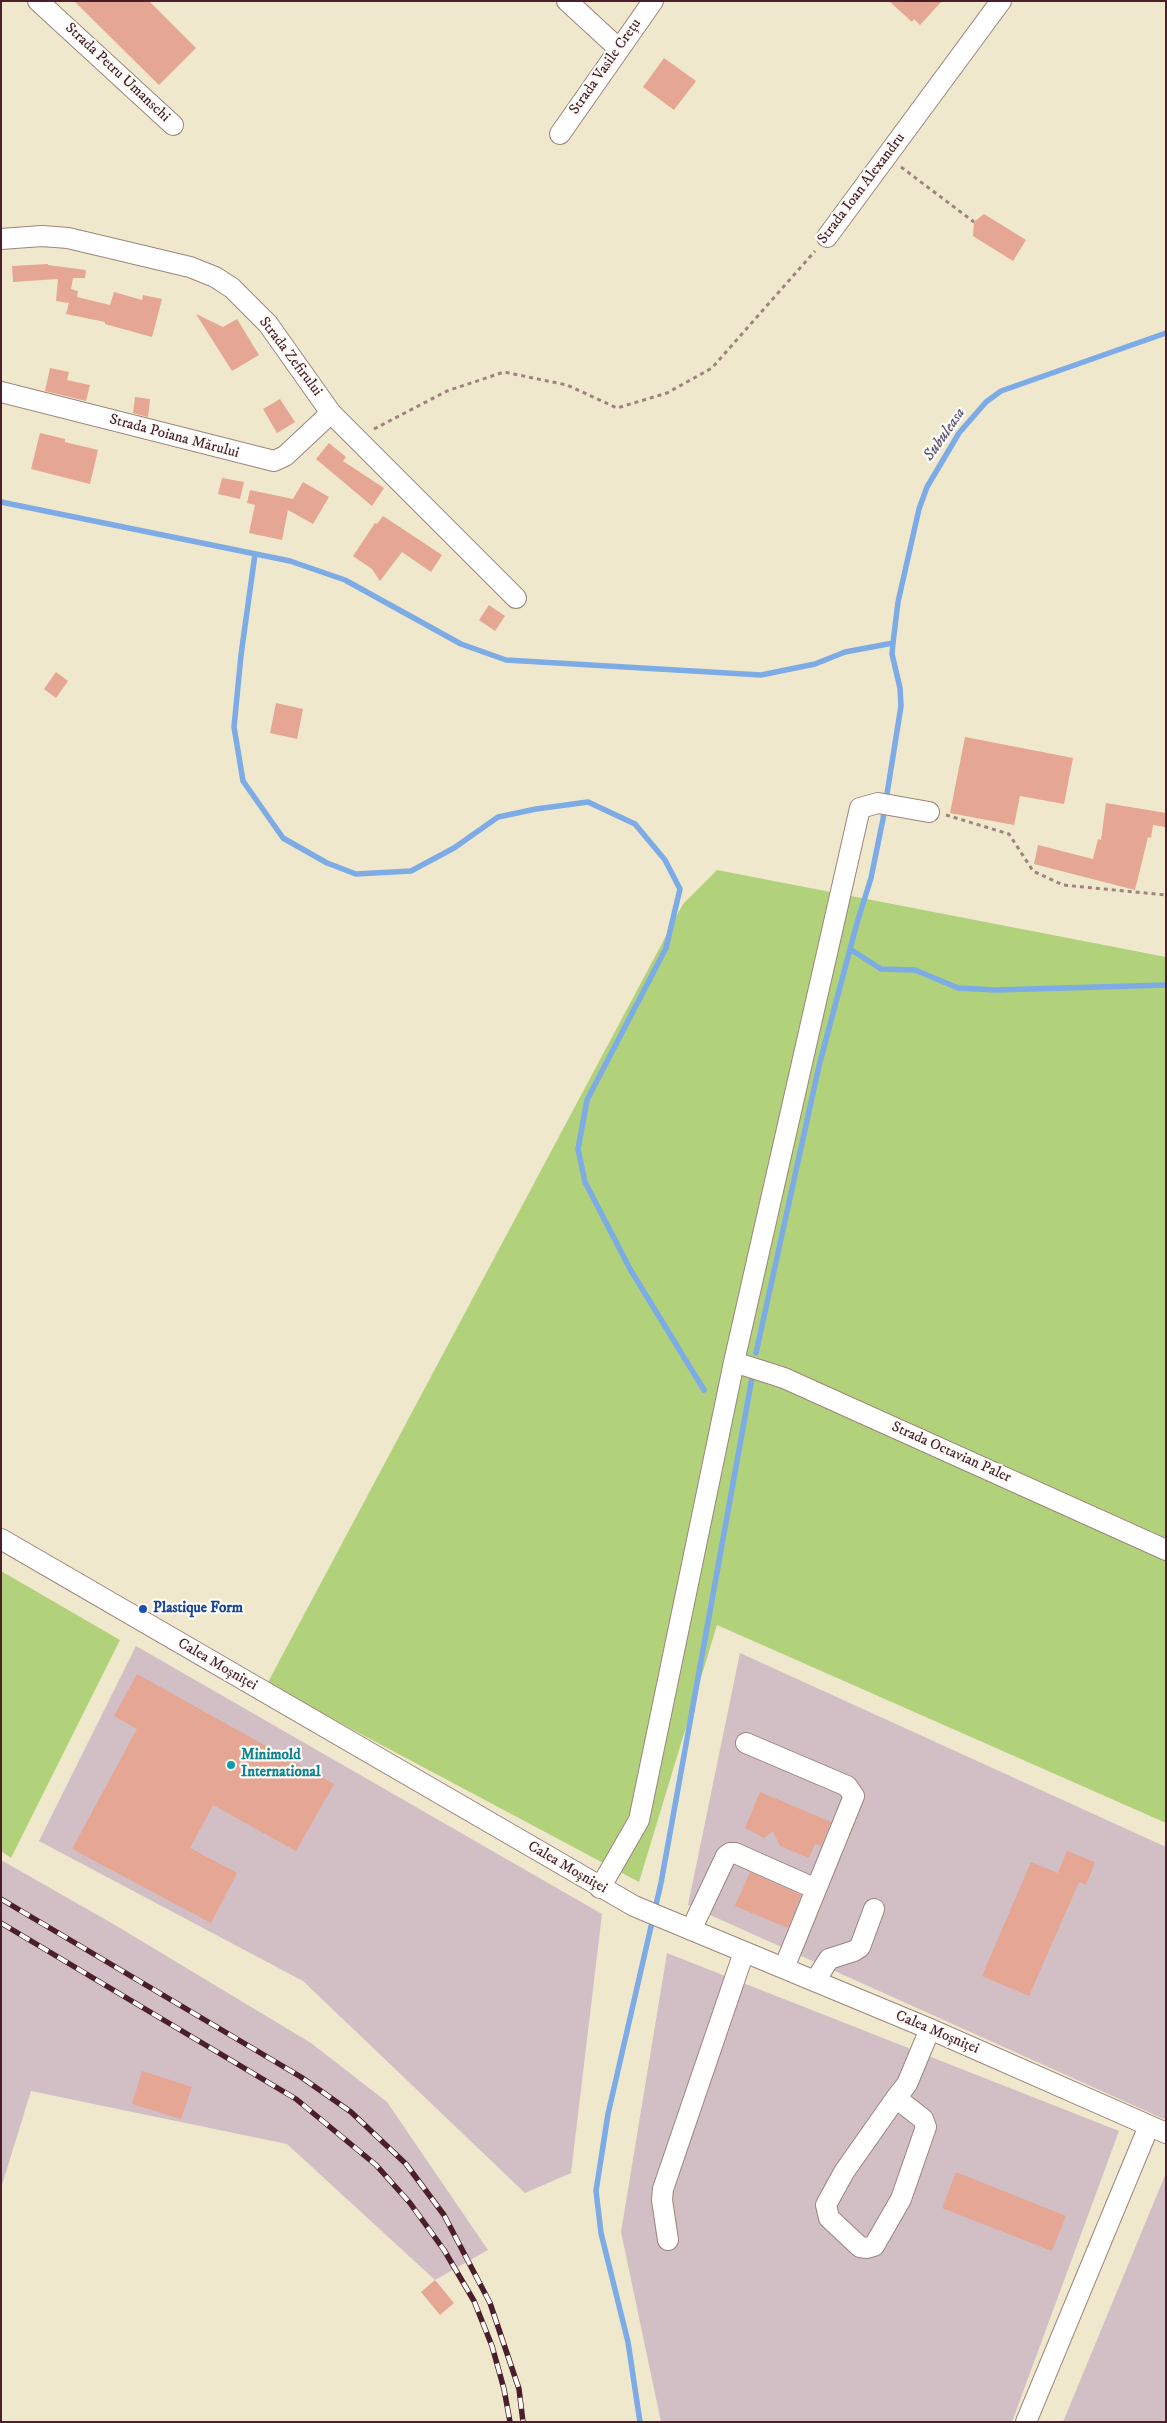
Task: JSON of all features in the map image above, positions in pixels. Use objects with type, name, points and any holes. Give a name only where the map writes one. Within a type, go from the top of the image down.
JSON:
[{"type":"street","name":"Strada Petru Umanschi","points":[[38,1],[173,125]]},
{"type":"street","points":[[567,1],[618,48]]},
{"type":"street","name":"Strada Vasile Crețu","points":[[560,134],[618,48],[653,1]]},
{"type":"street","name":"Strada Ioan Alexandru","points":[[827,237],[888,157],[996,3]]},
{"type":"street","name":"Strada Zefirului","points":[[1,239],[42,236],[68,238],[190,267],[215,277],[232,288],[268,324],[331,413],[516,598]]},
{"type":"street","name":"Strada Poiana Mărului","points":[[1,392],[274,462],[285,456],[331,413]]},
{"type":"street","points":[[600,1888],[639,1820],[734,1362],[860,808],[886,805],[929,812]]},
{"type":"street","name":"Strada Octavian Paler","points":[[734,1362],[784,1378],[1166,1550]]},
{"type":"street","name":"Calea Moșniței","points":[[1,1539],[634,1906],[930,2029],[1158,2130]]},
{"type":"street","points":[[746,1743],[852,1790],[854,1796],[784,1968]]},
{"type":"street","points":[[691,1930],[726,1856],[730,1853],[735,1853],[816,1889]]},
{"type":"street","points":[[815,1981],[828,1959],[854,1951],[860,1947],[874,1909]]},
{"type":"street","points":[[668,2240],[662,2200],[664,2189],[744,1952]]},
{"type":"street","points":[[896,2098],[923,2119],[926,2127],[901,2199],[874,2246],[860,2247],[829,2218],[826,2205],[844,2172],[911,2075],[930,2029]]},
{"type":"street","points":[[1026,2422],[1158,2130]]},
{"type":"path","points":[[888,157],[974,222]]},
{"type":"path","name":"Strada Ioan Alexandru","points":[[356,438],[446,391],[504,372],[567,385],[617,408],[667,393],[712,368],[827,237]]},
{"type":"path","points":[[929,812],[976,823],[1009,834],[1033,871],[1063,885],[1166,895]]},
{"type":"shaded area","points":[[136,1646],[602,1914],[571,2173],[525,2193],[303,1981],[39,1841]]},
{"type":"shaded area","points":[[740,1653],[1166,1847],[1166,2120],[688,1905]]},
{"type":"shaded area","points":[[1,1860],[115,1925],[311,2043],[387,2102],[488,2250],[435,2280],[287,2144],[31,2091],[1,2188]]},
{"type":"shaded area","points":[[667,1953],[1119,2131],[1012,2422],[661,2422],[621,2232]]},
{"type":"shaded area","points":[[1166,2173],[1166,2422],[1063,2422]]},
{"type":"green space","points":[[717,870],[1166,957],[1166,1823],[717,1625],[639,1882],[267,1684],[683,904]]},
{"type":"green space","points":[[1,1571],[120,1640],[11,1858],[1,1851]]},
{"type":"building","points":[[74,1],[149,1],[196,48],[159,85]]},
{"type":"building","points":[[889,1],[942,1],[920,25],[914,19],[912,22]]},
{"type":"building","points":[[664,58],[696,81],[674,110],[643,87]]},
{"type":"building","points":[[984,214],[1026,240],[1013,261],[973,236],[974,222]]},
{"type":"building","points":[[48,264],[86,270],[85,278],[73,278],[71,289],[78,291],[77,297],[110,305],[114,292],[142,300],[143,295],[162,299],[152,337],[105,324],[105,322],[66,314],[69,303],[56,301],[58,279],[13,282],[12,266]]},
{"type":"building","points":[[196,314],[223,327],[237,319],[259,355],[232,371]]},
{"type":"building","points":[[50,368],[69,372],[67,380],[90,385],[86,401],[45,391]]},
{"type":"building","points":[[135,397],[150,399],[148,417],[133,413]]},
{"type":"building","points":[[280,399],[295,422],[277,433],[263,409]]},
{"type":"building","points":[[40,433],[65,439],[65,442],[98,450],[90,484],[31,469]]},
{"type":"building","points":[[329,443],[346,457],[343,461],[384,488],[372,506],[316,459]]},
{"type":"building","points":[[222,478],[244,482],[240,499],[218,494]]},
{"type":"building","points":[[303,482],[329,497],[313,524],[288,510],[282,540],[249,533],[255,505],[247,503],[250,490],[293,499]]},
{"type":"building","points":[[383,516],[442,555],[431,572],[402,552],[380,581],[372,569],[353,556],[375,523],[377,524]]},
{"type":"building","points":[[489,605],[505,616],[495,631],[479,620]]},
{"type":"building","points":[[56,672],[68,681],[56,698],[44,689]]},
{"type":"building","points":[[276,703],[303,709],[297,739],[270,733]]},
{"type":"building","points":[[965,737],[1073,758],[1064,804],[1020,796],[1014,825],[950,813]]},
{"type":"building","points":[[1106,803],[1166,813],[1166,827],[1153,825],[1151,838],[1148,837],[1135,890],[1034,864],[1038,845],[1093,859],[1098,839],[1101,840]]},
{"type":"building","points":[[137,1674],[334,1784],[296,1851],[213,1805],[190,1848],[237,1873],[211,1923],[72,1849],[137,1729],[114,1716]]},
{"type":"building","points":[[760,1792],[831,1822],[821,1846],[815,1844],[809,1858],[780,1846],[773,1831],[764,1838],[745,1828]]},
{"type":"building","points":[[1067,1851],[1095,1862],[1086,1885],[1079,1882],[1029,1996],[982,1976],[1031,1862],[1058,1873]]},
{"type":"building","points":[[750,1872],[801,1895],[788,1928],[735,1906]]},
{"type":"building","points":[[142,2071],[192,2087],[181,2119],[132,2104]]},
{"type":"building","points":[[956,2172],[1066,2216],[1052,2251],[942,2208]]},
{"type":"building","points":[[435,2280],[454,2303],[440,2315],[421,2292]]},
{"type":"waterway","name":"Subuleasa","points":[[756,1353],[819,1066],[871,878],[883,819],[901,706],[900,688],[892,654],[898,602],[919,509],[927,487],[959,433],[986,402],[1001,391],[1166,333]]},
{"type":"waterway","points":[[1,502],[290,561],[345,580],[461,644],[506,660],[761,675],[815,664],[845,652],[893,643]]},
{"type":"waterway","points":[[255,554],[241,655],[234,727],[243,781],[283,838],[327,863],[356,874],[411,871],[454,848],[498,817],[536,809],[588,802],[635,824],[665,860],[680,889],[666,948],[587,1100],[578,1149],[585,1182],[630,1269],[704,1390]]},
{"type":"waterway","points":[[850,949],[881,969],[915,970],[958,988],[996,990],[1166,985]]},
{"type":"waterway","points":[[640,2422],[628,2342],[601,2233],[596,2191],[608,2114],[661,1883],[752,1378]]},
{"type":"railway","points":[[1,1899],[301,2077],[351,2112],[406,2164],[444,2215],[490,2303],[519,2389],[523,2422]]},
{"type":"railway","points":[[1,1923],[296,2099],[376,2165],[410,2203],[444,2250],[474,2301],[492,2346],[504,2389],[510,2422]]},
{"type":"place","name":"Plastique Form","points":[[143,1609]]},
{"type":"place","name":"Minimold International","points":[[231,1765]]}]
